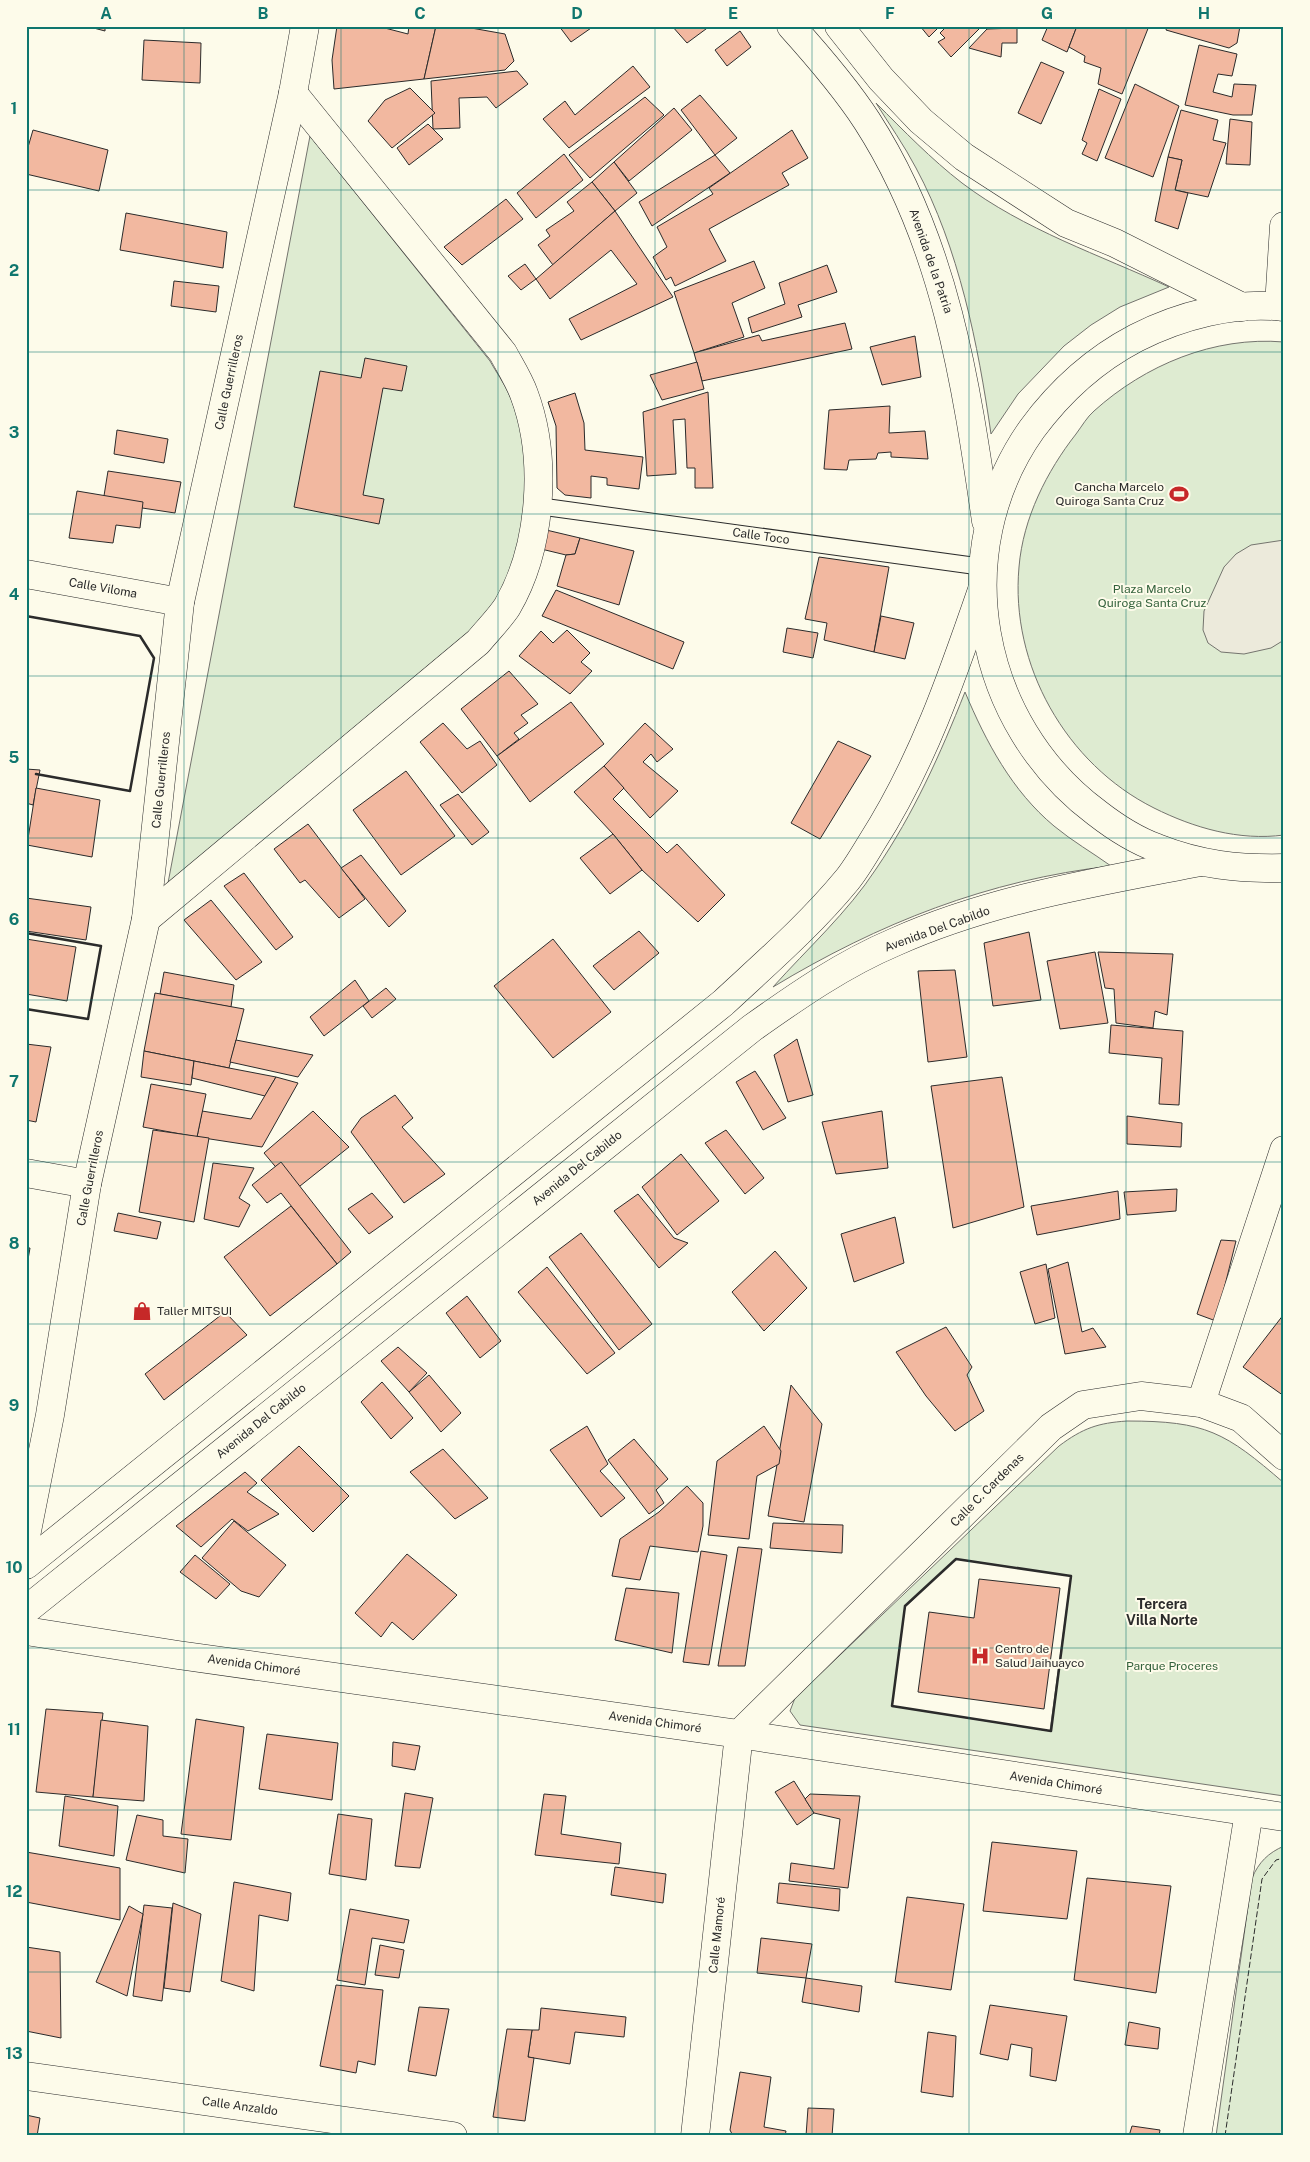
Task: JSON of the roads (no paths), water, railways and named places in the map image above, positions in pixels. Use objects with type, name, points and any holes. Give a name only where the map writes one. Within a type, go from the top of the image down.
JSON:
[{"type":"street","name":"Calle Guerrilleros","points":[[26,1536],[50,1416],[87,1184],[146,919],[180,602],[293,93],[305,26]]},
{"type":"street","name":"Avenida de la Patria","points":[[791,26],[823,62],[867,121],[908,196],[939,278],[956,338],[972,423],[988,530]]},
{"type":"street","points":[[839,26],[881,79],[921,121],[964,157],[1066,223],[1165,267],[1242,307]]},
{"type":"street","points":[[146,919],[478,642],[506,608],[526,566],[538,506],[536,440],[524,394],[503,353],[293,93]]},
{"type":"street","points":[[26,1565],[724,1003],[792,940],[848,879],[893,809],[928,737],[954,672],[982,578],[988,530],[1002,485],[1022,444],[1048,408],[1079,376],[1115,349],[1155,328],[1197,314],[1242,307],[1282,307],[1284,226]]},
{"type":"street","name":"Calle Viloma","points":[[26,574],[180,602]]},
{"type":"street","points":[[982,578],[986,636],[998,682],[1017,724],[1044,763],[1076,798],[1114,826],[1155,848],[1200,862],[1244,869],[1284,868]]},
{"type":"street","name":"Avenida Del Cabildo","points":[[26,1610],[752,1028],[814,984],[895,942],[971,914],[1050,893],[1200,862]]},
{"type":"street","points":[[1244,869],[1284,887]]},
{"type":"street","points":[[1201,1403],[1284,1150]]},
{"type":"street","points":[[26,1174],[87,1184]]},
{"type":"street","name":"Calle C. Cardenas","points":[[739,1734],[1051,1427],[1083,1405],[1141,1396],[1201,1403],[1241,1418],[1284,1456]]},
{"type":"street","name":"Avenida Chimoré","points":[[26,1631],[188,1656],[739,1734],[1284,1817]]},
{"type":"street","name":"Calle Mamoré","points":[[695,2136],[739,1734]]},
{"type":"street","points":[[1197,2136],[1249,1812]]},
{"type":"street","name":"Calle Anzaldo","points":[[26,2076],[453,2136]]},
{"type":"lane","name":"Calle Toco","points":[[538,506],[982,578]]},
{"type":"place","name":"Cancha Marcelo Quiroga Santa Cruz","points":[[1179,494]]},
{"type":"place","name":"Taller MITSUI","points":[[142,1311]]},
{"type":"place","name":"Centro de Salud Jaihuayco","points":[[980,1656]]},
{"type":"district","name":"Tercera Villa Norte","points":[[1162,1612]]},
{"type":"park label","name":"Plaza Marcelo Quiroga Santa Cruz","points":[[1152,596]]},
{"type":"park label","name":"Parque Proceres","points":[[1172,1666]]}]
